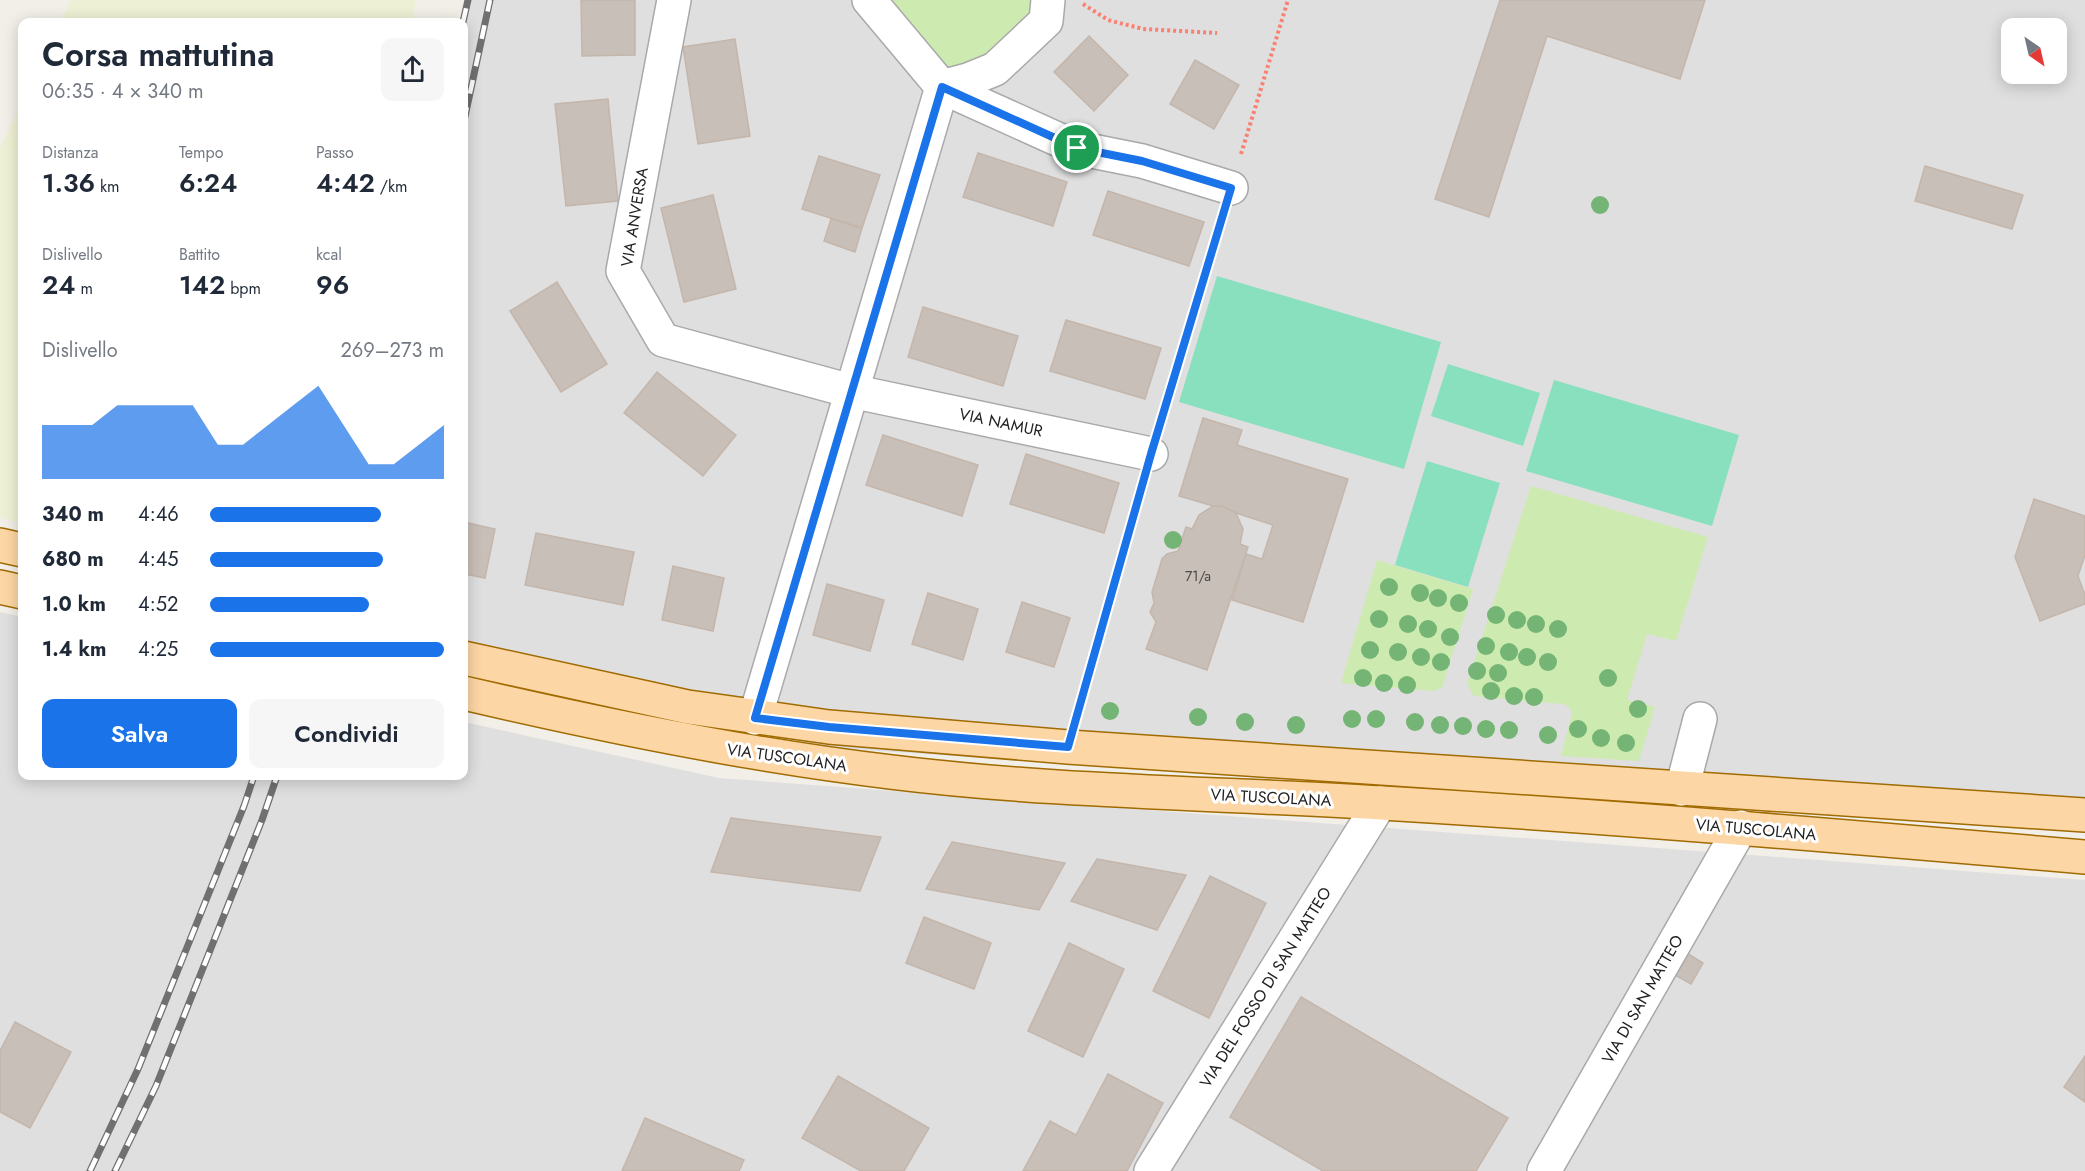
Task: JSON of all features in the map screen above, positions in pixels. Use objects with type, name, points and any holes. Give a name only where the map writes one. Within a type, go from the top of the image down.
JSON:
[{"type":"main road","points":[[0,545],[18,549]]},
{"type":"main road","points":[[0,587],[18,591]]},
{"type":"main road","name":"VIA TUSCOLANA","points":[[468,659],[688,707],[829,727],[1068,747],[2085,815]]},
{"type":"main road","name":"VIA TUSCOLANA","points":[[468,694],[619,729],[729,749],[892,773],[1113,790],[1380,803],[1741,827],[2085,857]]},
{"type":"street","name":"VIA ANVERSA","points":[[674,0],[623,271],[663,340],[851,391]]},
{"type":"street","points":[[869,0],[942,87],[1077,148],[1142,161],[1231,188]]},
{"type":"street","points":[[942,87],[968,81],[995,69],[1046,21],[1063,1]]},
{"type":"street","points":[[755,718],[942,87]]},
{"type":"street","name":"VIA NAMUR","points":[[851,391],[1151,454]]},
{"type":"street","points":[[1682,789],[1700,719]]},
{"type":"street","name":"VIA DEL FOSSO DI SAN MATTEO","points":[[1151,1171],[1380,803]]},
{"type":"street","name":"VIA DI SAN MATTEO","points":[[1544,1171],[1741,827]]},
{"type":"path","points":[[1068,747],[1151,454],[1288,0]]},
{"type":"path","points":[[1063,1],[1108,20],[1143,29],[1217,33]]},
{"type":"shaded area","points":[[467,0],[2085,0],[2085,831],[835,748],[468,671],[468,18],[463,18]]},
{"type":"shaded area","points":[[0,612],[18,616],[18,780],[468,780],[468,723],[719,778],[2085,880],[2085,1171],[0,1171]]},
{"type":"green space","points":[[71,0],[416,0],[413,18],[62,18]]},
{"type":"green space","points":[[872,0],[1043,0],[1046,21],[942,87]]},
{"type":"green space","points":[[18,110],[18,523],[0,518],[0,148]]},
{"type":"green space","points":[[1217,276],[1441,342],[1404,469],[1179,402]]},
{"type":"green space","points":[[1448,364],[1540,393],[1523,446],[1431,416]]},
{"type":"green space","points":[[1554,380],[1739,435],[1712,526],[1526,471]]},
{"type":"green space","points":[[1427,461],[1500,483],[1468,587],[1395,565]]},
{"type":"green space","points":[[1531,486],[1708,537],[1676,641],[1647,634],[1627,700],[1655,707],[1639,761],[1561,756],[1572,713],[1569,707],[1563,704],[1474,696],[1467,684]]},
{"type":"green space","points":[[1377,560],[1473,589],[1442,688],[1433,691],[1341,683]]},
{"type":"building","points":[[581,0],[635,0],[635,55],[582,56]]},
{"type":"building","points":[[1500,0],[1705,0],[1680,79],[1547,36],[1489,217],[1435,199]]},
{"type":"building","points":[[1089,36],[1128,75],[1094,111],[1054,72]]},
{"type":"building","points":[[735,39],[750,136],[698,144],[683,47]]},
{"type":"building","points":[[1195,60],[1239,85],[1214,129],[1170,104]]},
{"type":"building","points":[[608,99],[618,201],[566,206],[555,104]]},
{"type":"building","points":[[978,153],[1067,182],[1053,226],[963,197]]},
{"type":"building","points":[[819,156],[880,175],[862,228],[802,209]]},
{"type":"building","points":[[1925,166],[2023,195],[2012,229],[1915,201]]},
{"type":"building","points":[[1108,191],[1204,222],[1189,266],[1093,235]]},
{"type":"building","points":[[713,195],[736,289],[684,302],[661,208]]},
{"type":"building","points":[[831,219],[862,228],[855,252],[824,241]]},
{"type":"building","points":[[557,282],[607,364],[561,392],[510,311]]},
{"type":"building","points":[[923,307],[1018,336],[1003,386],[908,357]]},
{"type":"building","points":[[1066,320],[1161,348],[1145,399],[1050,371]]},
{"type":"building","points":[[657,372],[736,435],[703,476],[624,413]]},
{"type":"building","points":[[1203,418],[1242,430],[1237,445],[1348,479],[1303,622],[1232,600],[1246,554],[1262,559],[1273,525],[1222,506],[1213,506],[1179,496]]},
{"type":"building","points":[[883,435],[978,465],[962,516],[866,485]]},
{"type":"building","points":[[1026,454],[1119,483],[1104,533],[1010,504]]},
{"type":"building","points":[[2034,499],[2085,516],[2085,555],[2078,576],[2085,595],[2085,604],[2040,621],[2015,557]]},
{"type":"building","points":[[1213,506],[1222,506],[1236,513],[1243,529],[1240,544],[1248,547],[1207,670],[1146,649],[1156,622],[1150,612],[1154,603],[1152,592],[1162,559],[1167,554],[1178,551],[1186,527],[1192,529],[1199,515]]},
{"type":"building","points":[[468,523],[495,529],[485,578],[468,575]]},
{"type":"building","points":[[536,533],[634,552],[623,605],[525,585]]},
{"type":"building","points":[[673,566],[724,578],[713,631],[662,620]]},
{"type":"building","points":[[827,584],[884,600],[870,651],[813,635]]},
{"type":"building","points":[[928,593],[978,609],[963,660],[912,644]]},
{"type":"building","points":[[1022,602],[1070,618],[1054,667],[1006,652]]},
{"type":"building","points":[[731,818],[881,837],[860,891],[711,872]]},
{"type":"building","points":[[952,842],[1065,863],[1039,910],[926,889]]},
{"type":"building","points":[[1097,859],[1186,875],[1157,930],[1071,901]]},
{"type":"building","points":[[1210,876],[1266,903],[1209,1018],[1153,991]]},
{"type":"building","points":[[924,917],[991,943],[974,989],[906,963]]},
{"type":"building","points":[[1069,943],[1124,969],[1083,1057],[1028,1031]]},
{"type":"building","points":[[1685,952],[1703,963],[1691,984],[1673,974]]},
{"type":"building","points":[[1301,997],[1508,1118],[1476,1171],[1323,1171],[1230,1117]]},
{"type":"building","points":[[15,1022],[71,1052],[30,1128],[0,1112],[0,1051]]},
{"type":"building","points":[[2085,1056],[2085,1102],[2064,1087]]},
{"type":"building","points":[[1108,1074],[1163,1103],[1127,1171],[1023,1171],[1050,1121],[1076,1135]]},
{"type":"building","points":[[838,1076],[929,1128],[904,1171],[861,1171],[802,1138]]},
{"type":"building","points":[[645,1118],[744,1160],[739,1171],[622,1171]]},
{"type":"railway","points":[[464,18],[468,0]]},
{"type":"railway","points":[[468,102],[490,0]]},
{"type":"railway","points":[[90,1171],[138,1069],[253,780]]},
{"type":"railway","points":[[115,1171],[156,1086],[262,820],[276,780]]},
{"type":"route","points":[[942,87],[1077,148],[1142,161],[1231,188],[1151,454],[1068,747],[829,727],[755,718],[942,87]]}]
